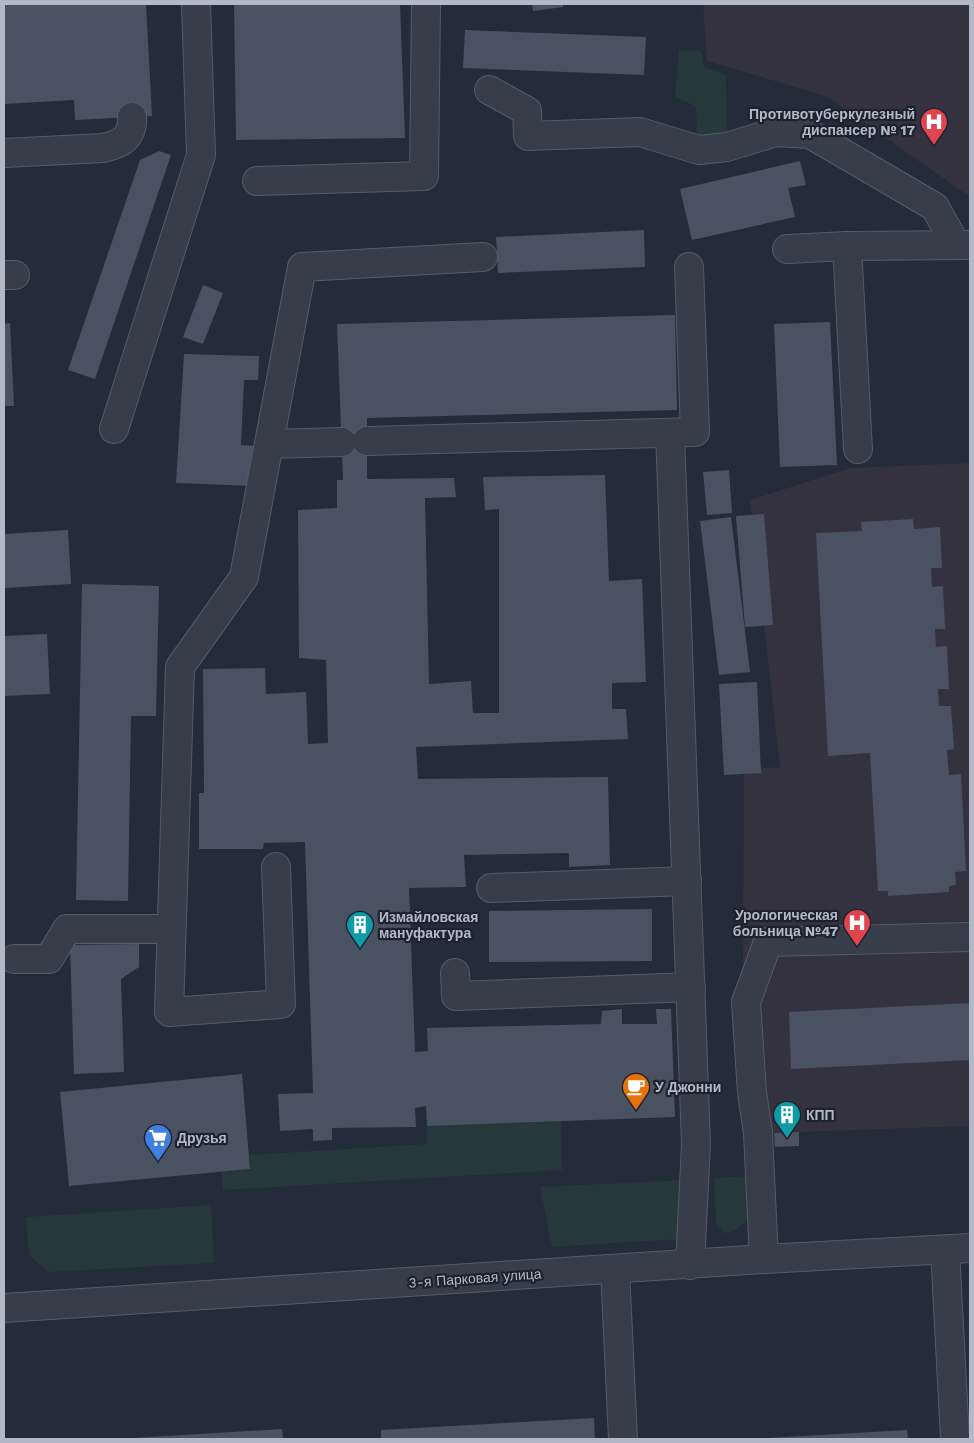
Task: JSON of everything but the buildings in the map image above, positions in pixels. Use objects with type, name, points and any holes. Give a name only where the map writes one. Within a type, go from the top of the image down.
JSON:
[{"type":"street","points":[[114,428],[201,155],[196,4]]},
{"type":"street","points":[[256,181],[424,176],[426,4]]},
{"type":"street","points":[[489,90],[527,111],[528,136],[640,132],[699,150],[727,147],[776,132],[810,134],[935,207],[963,245]]},
{"type":"street","points":[[4,153],[103,148],[115,145],[130,134],[133,128],[132,117]]},
{"type":"street","points":[[787,249],[847,246],[963,245]]},
{"type":"street","points":[[847,246],[858,449]]},
{"type":"street","points":[[276,867],[281,1004],[169,1012],[180,667],[244,577],[302,266],[483,258]]},
{"type":"street","points":[[269,444],[695,432],[689,267]]},
{"type":"street","points":[[670,433],[696,1144],[690,1265]]},
{"type":"street","points":[[491,888],[687,881]]},
{"type":"street","points":[[10,955],[49,959],[67,929],[171,929]]},
{"type":"street","points":[[764,1259],[758,1134],[752,1094],[746,1002],[768,942],[970,937]]},
{"type":"street","points":[[455,973],[456,996],[691,987]]},
{"type":"street","points":[[955,1439],[958,1250]]},
{"type":"street","name":"3-я Парковая улица","points":[[4,1308],[764,1259],[958,1250]]},
{"type":"street","points":[[615,1269],[623,1439]]},
{"type":"shaded area","name":"Противотуберкулезный диспансер № 17","points":[[703,4],[970,4],[970,197],[826,96],[707,61]]},
{"type":"shaded area","points":[[679,50],[701,51],[704,67],[726,75],[727,134],[697,137],[696,106],[675,97]]},
{"type":"shaded area","name":"Урологическая больница №47","points":[[970,463],[970,1126],[742,1134],[744,769],[780,767],[750,500],[850,468]]},
{"type":"shaded area","points":[[561,1121],[562,1170],[223,1190],[221,1172],[250,1169],[249,1155],[427,1144],[427,1126]]},
{"type":"shaded area","points":[[750,1176],[750,1212],[743,1223],[736,1229],[724,1233],[716,1222],[714,1178]]},
{"type":"shaded area","points":[[684,1180],[680,1239],[552,1247],[540,1187]]},
{"type":"shaded area","points":[[211,1205],[214,1263],[48,1272],[29,1255],[26,1217]]},
{"type":"place","name":"Противотуберкулезный диспансер № 17","points":[[934,146]]},
{"type":"place","name":"Урологическая больница №47","points":[[857,947]]},
{"type":"place","name":"Измайловская мануфактура","points":[[360,949]]},
{"type":"place","name":"У Джонни","points":[[636,1111]]},
{"type":"place","name":"КПП","points":[[787,1139]]},
{"type":"place","name":"Друзья","points":[[158,1162]]}]
